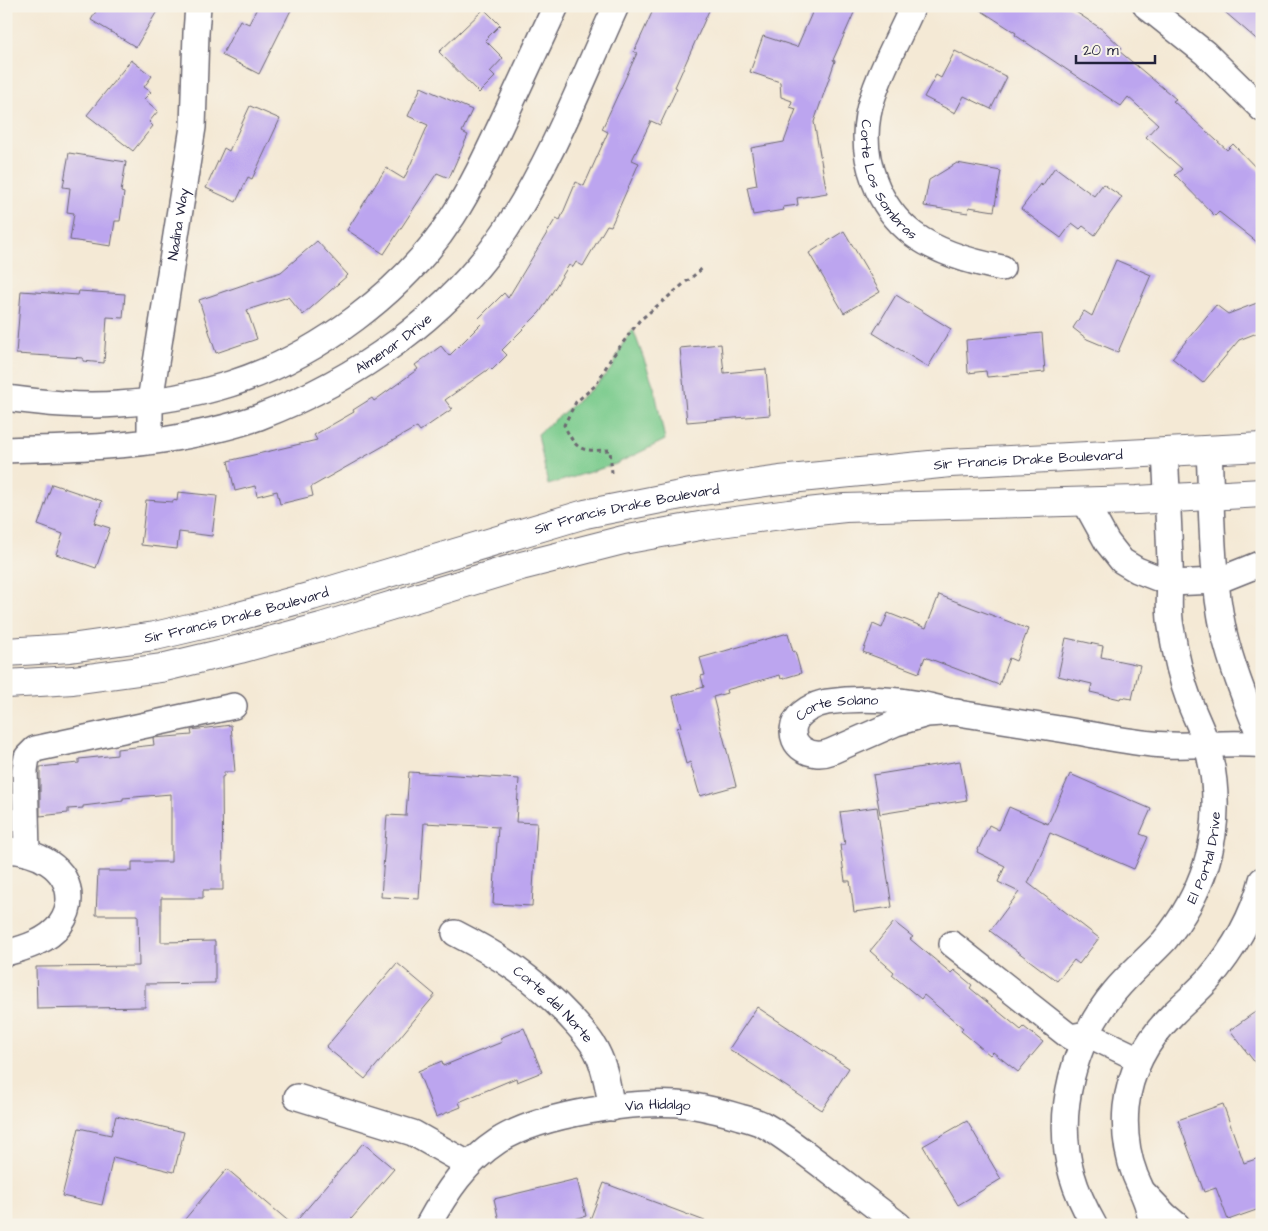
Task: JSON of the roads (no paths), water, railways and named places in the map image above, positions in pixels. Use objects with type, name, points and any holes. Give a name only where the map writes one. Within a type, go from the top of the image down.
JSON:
[{"type":"main road","name":"Sir Francis Drake Boulevard","points":[[6,652],[70,648],[155,636],[232,618],[312,596],[585,514],[696,492],[790,479],[922,466],[1262,447]]},
{"type":"main road","points":[[6,684],[73,680],[161,668],[321,627],[521,566],[605,545],[678,530],[845,508],[1086,502],[1262,493]]},
{"type":"street","name":"Nadina Way","points":[[150,441],[150,402],[193,127],[198,6]]},
{"type":"street","points":[[6,398],[87,405],[150,402],[216,388],[262,372],[332,335],[374,304],[392,287],[434,243],[452,218],[466,194],[556,6]]},
{"type":"street","name":"Almenar Drive","points":[[6,450],[89,447],[150,441],[194,434],[240,423],[294,402],[365,365],[403,337],[442,304],[491,249],[520,207],[550,152],[616,6]]},
{"type":"street","name":"Corte Los Sombras","points":[[913,6],[878,84],[868,114],[866,144],[872,174],[884,201],[893,214],[913,234],[944,252],[1002,268]]},
{"type":"street","points":[[1146,6],[1205,53],[1262,108]]},
{"type":"street","points":[[1209,450],[1220,610],[1230,656],[1262,743]]},
{"type":"street","name":"El Portal Drive","points":[[1094,1225],[1071,1174],[1066,1143],[1069,1092],[1077,1061],[1087,1034],[1114,993],[1164,940],[1176,925],[1196,892],[1211,848],[1214,818],[1214,779],[1206,744],[1190,702],[1175,650],[1170,623],[1165,452]]},
{"type":"street","points":[[1086,502],[1107,542],[1122,561],[1137,570],[1170,583],[1217,581],[1262,563]]},
{"type":"street","name":"Corte Solano","points":[[957,712],[927,714],[896,723],[819,755],[801,749],[794,736],[794,725],[801,715],[813,706],[828,702],[876,700],[914,703],[1136,742],[1171,745],[1262,743]]},
{"type":"street","points":[[6,953],[30,946],[51,933],[60,925],[66,914],[69,902],[69,892],[60,872],[50,863],[17,851],[27,757],[35,749],[234,706]]},
{"type":"street","points":[[1151,1225],[1150,1208],[1130,1161],[1125,1126],[1128,1091],[1139,1060],[1160,1027],[1209,979],[1225,958],[1244,926],[1262,880]]},
{"type":"street","name":"Corte del Norte","points":[[455,933],[489,950],[521,971],[553,999],[583,1032],[598,1052],[612,1108]]},
{"type":"street","points":[[952,944],[1070,1037],[1087,1034],[1139,1060]]},
{"type":"street","points":[[297,1096],[413,1133],[468,1164]]},
{"type":"street","name":"Via Hidalgo","points":[[428,1225],[444,1196],[468,1164],[498,1141],[530,1126],[567,1116],[612,1108],[687,1105],[725,1112],[761,1124],[803,1152],[900,1225]]},
{"type":"street","points":[[1144,1194],[1165,1216],[1177,1225]]}]
